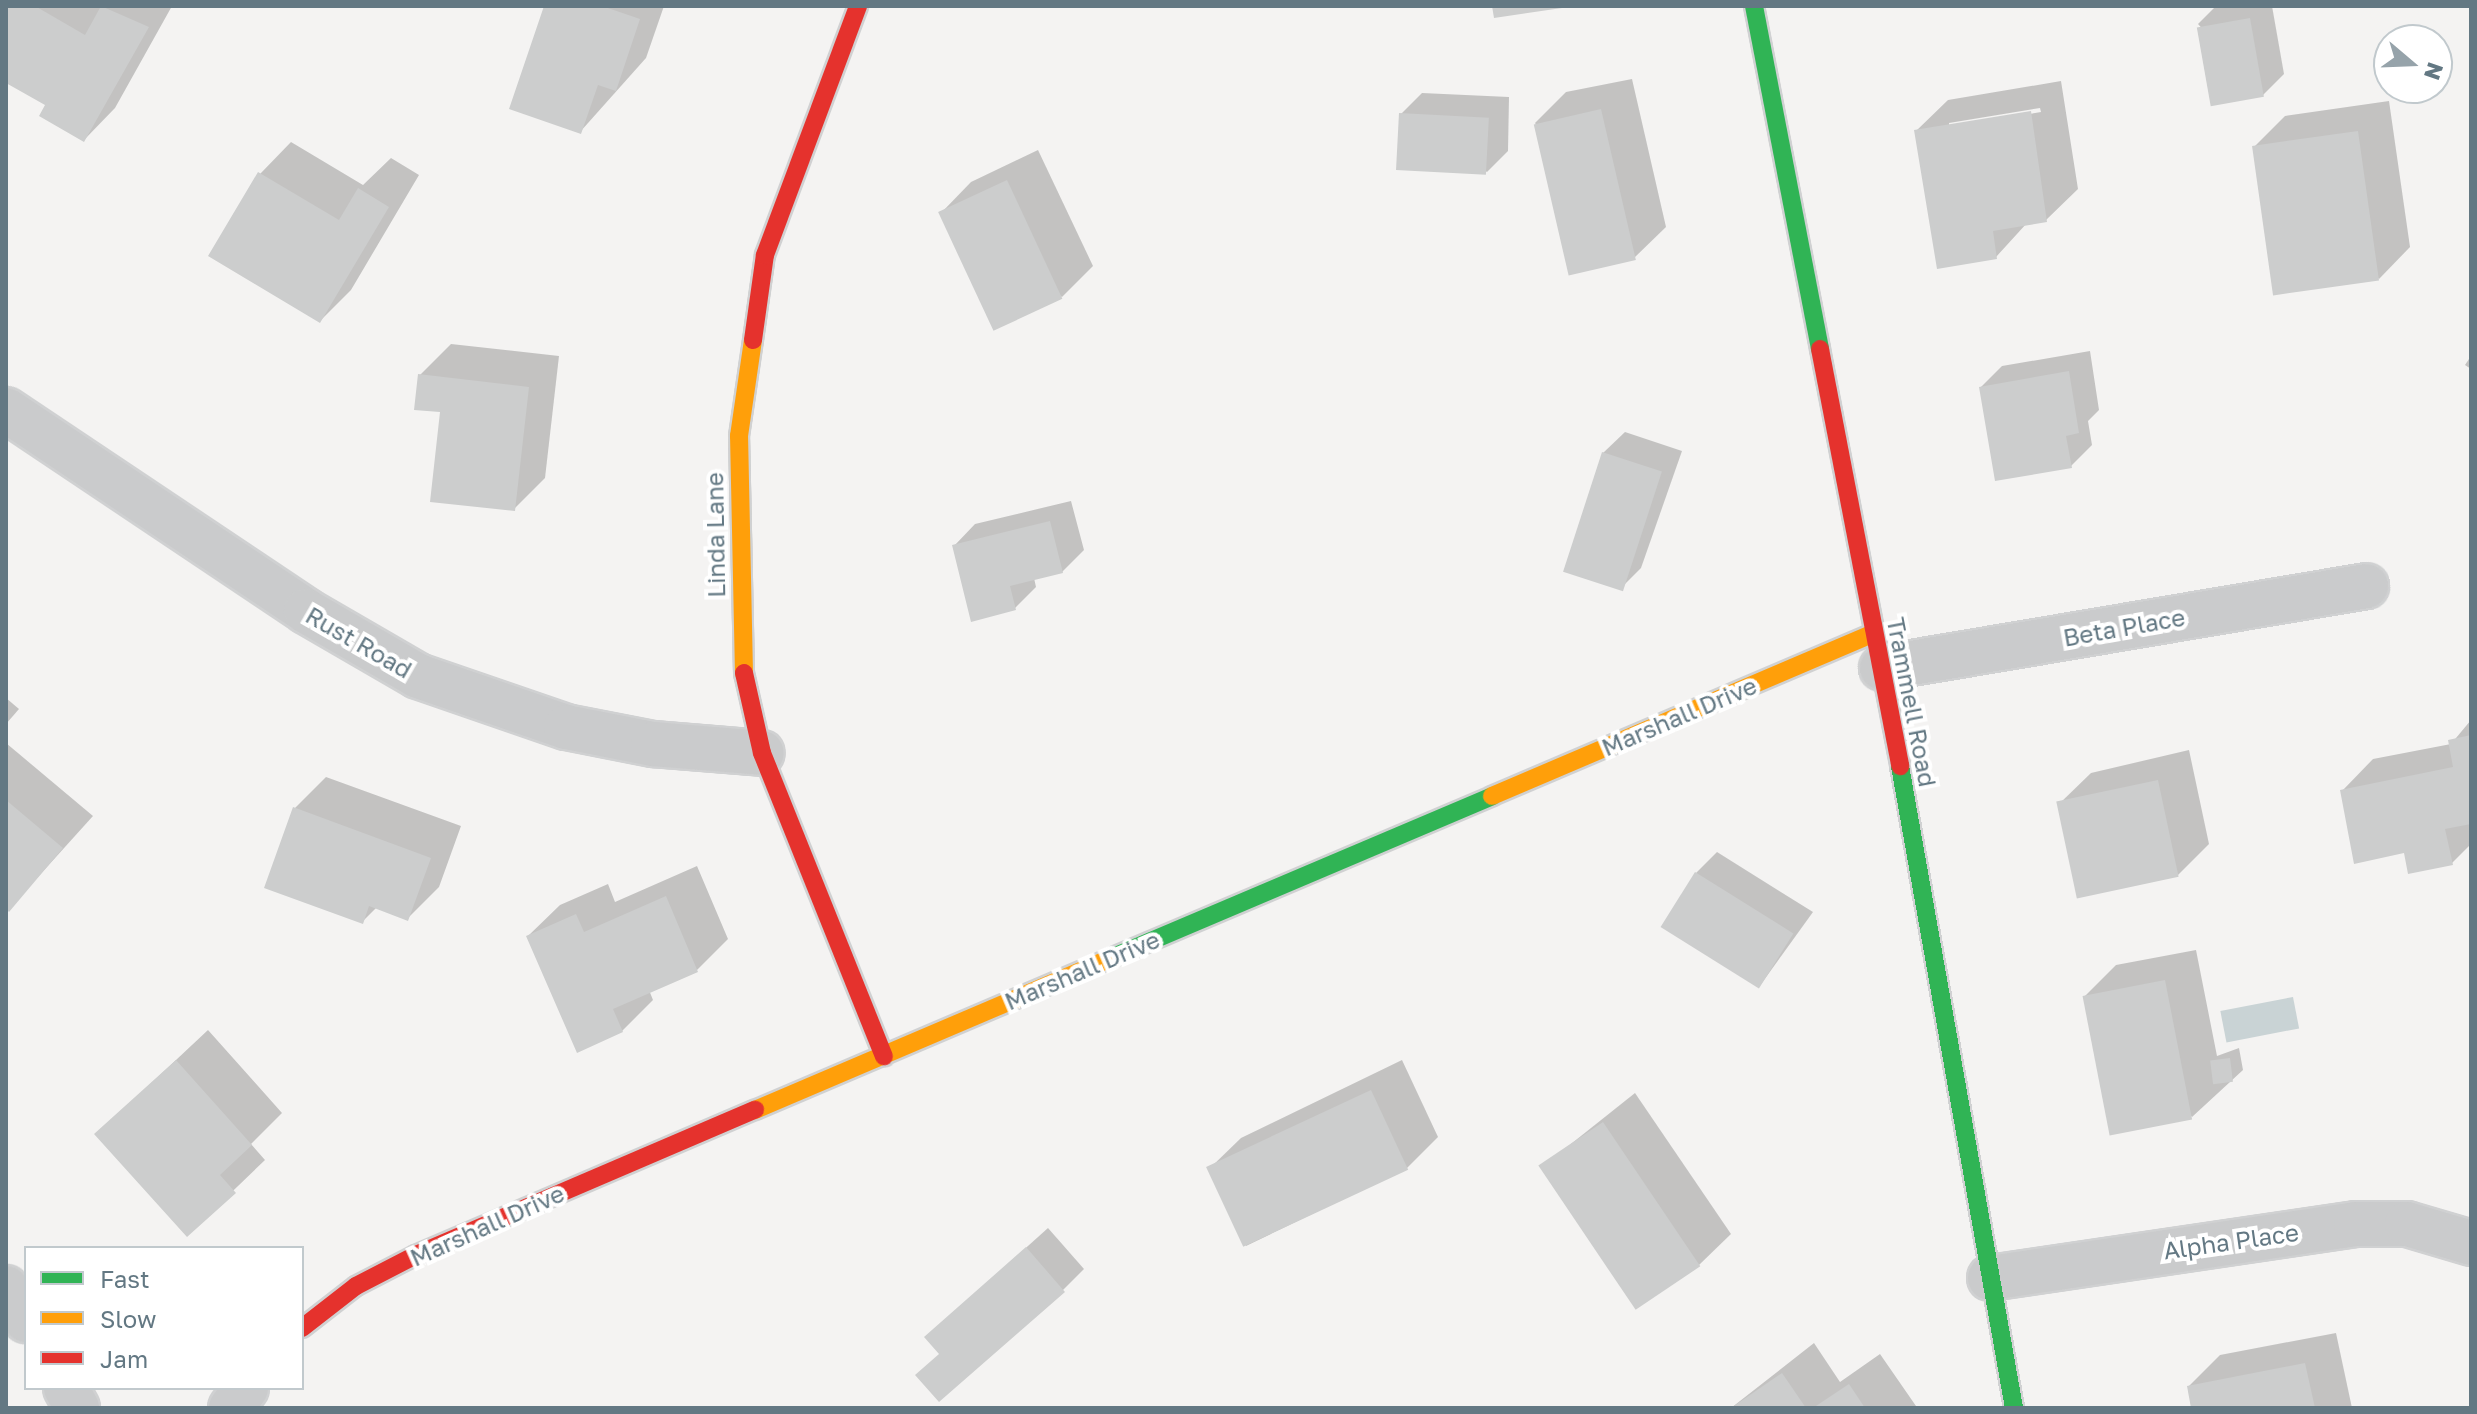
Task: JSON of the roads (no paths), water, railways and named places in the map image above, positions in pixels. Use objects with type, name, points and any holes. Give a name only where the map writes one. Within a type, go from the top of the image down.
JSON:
[{"type":"street","name":"Linda Lane","points":[[858,6],[765,255],[747,346],[737,559],[746,697],[762,753],[884,1056]]},
{"type":"street","name":"Trammell Road","points":[[1754,6],[1878,651],[2014,1408]]},
{"type":"street","name":"Rust Road","points":[[6,410],[306,611],[418,676],[566,727],[762,753]]},
{"type":"street","name":"Beta Place","points":[[1878,651],[2366,586]]},
{"type":"street","name":"Marshall Drive","points":[[304,1326],[356,1286],[416,1255],[884,1056],[1878,651]]},
{"type":"street","name":"Alpha Place","points":[[1990,1278],[2356,1224],[2407,1224],[2471,1243]]},
{"type":"street","points":[[6,1288],[24,1317]]},
{"type":"street","points":[[67,1390],[77,1408]]},
{"type":"street","points":[[231,1408],[244,1390]]}]
